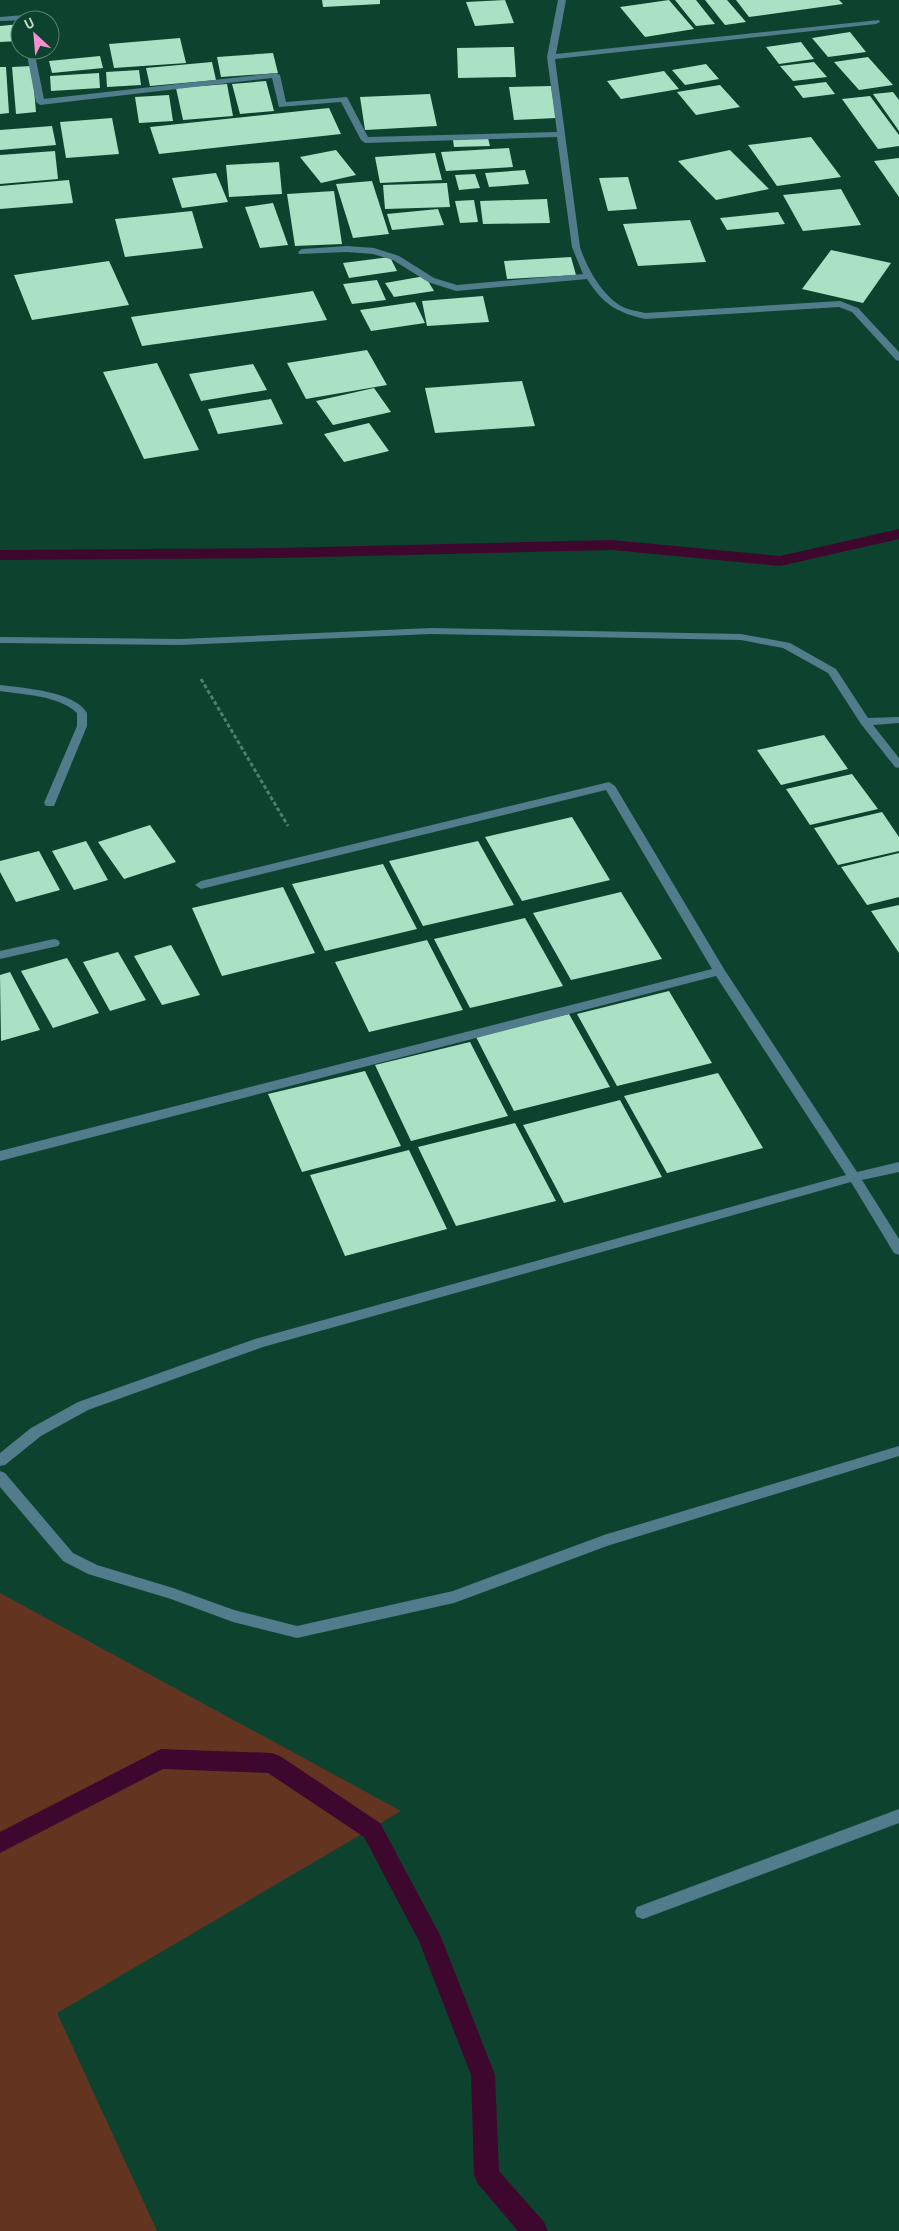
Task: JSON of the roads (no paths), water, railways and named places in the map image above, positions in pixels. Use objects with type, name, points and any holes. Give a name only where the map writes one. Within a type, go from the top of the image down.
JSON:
[{"type":"street","points":[[562,0],[551,57],[576,247],[579,259],[589,276],[619,308],[645,316],[840,304],[855,310],[899,358]]},
{"type":"street","points":[[551,57],[876,22]]},
{"type":"street","points":[[32,60],[40,102],[276,75],[282,105],[344,99],[365,140],[560,134]]},
{"type":"street","points":[[302,252],[347,249],[374,251],[396,258],[431,280],[456,288],[589,276]]},
{"type":"street","points":[[0,640],[180,642],[431,631],[741,637],[786,645],[832,671],[865,722],[899,765]]},
{"type":"street","points":[[0,688],[58,698],[77,706],[82,713],[82,726],[50,803]]},
{"type":"street","points":[[865,722],[899,720]]},
{"type":"street","points":[[201,885],[609,786],[719,971],[854,1177],[899,1250]]},
{"type":"street","points":[[0,955],[54,943]]},
{"type":"street","points":[[0,1156],[719,971]]},
{"type":"street","points":[[0,1461],[36,1432],[83,1406],[260,1343],[854,1177],[899,1167]]},
{"type":"street","points":[[0,1478],[68,1557],[93,1570],[173,1594],[233,1616],[297,1632],[454,1597],[604,1541],[899,1451]]},
{"type":"street","points":[[643,1912],[899,1816]]},
{"type":"waterway","points":[[0,555],[278,553],[612,545],[780,561],[899,534]]},
{"type":"waterway","points":[[0,1843],[161,1759],[272,1763],[372,1830],[429,1937],[483,2075],[487,2175],[535,2231]]}]
